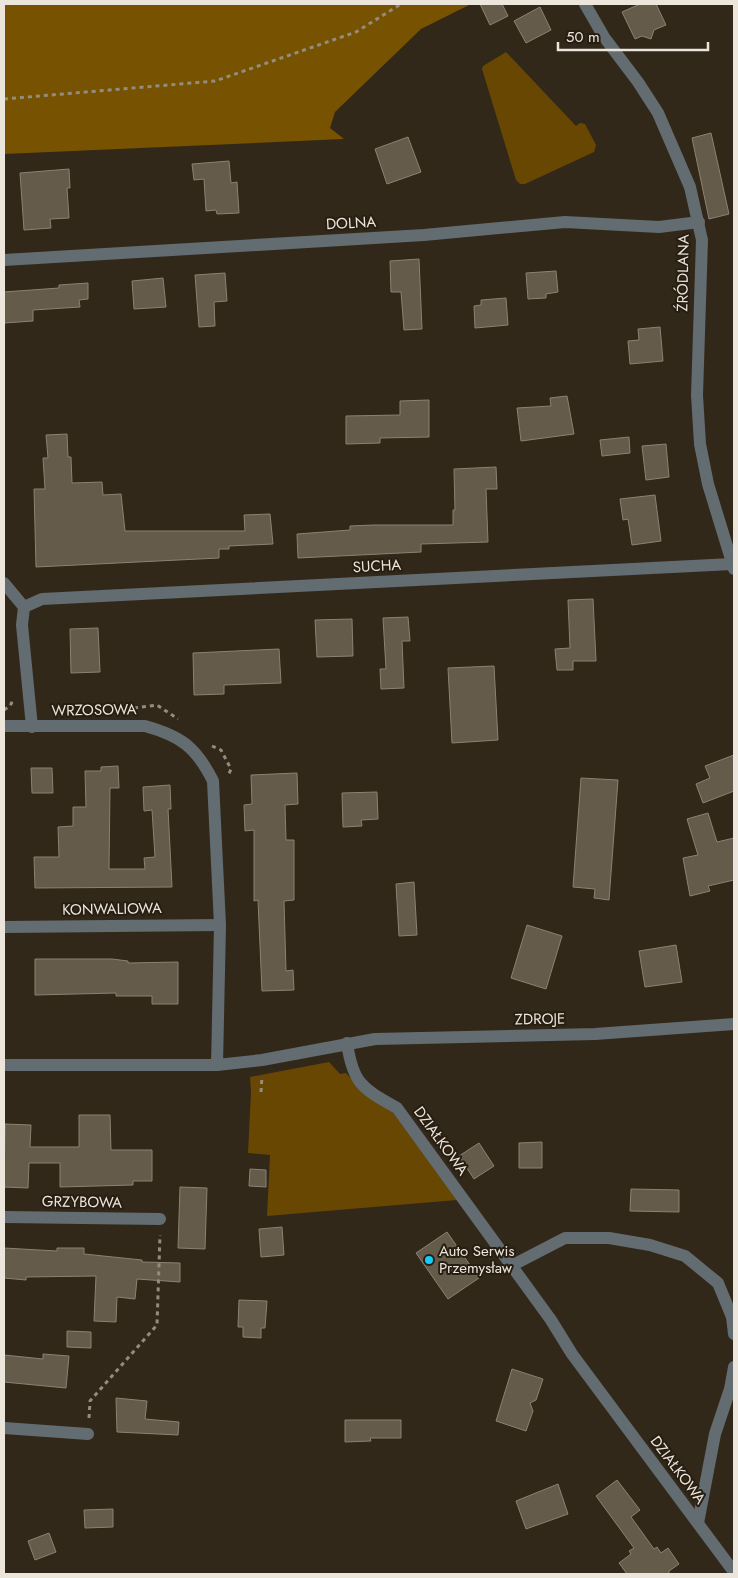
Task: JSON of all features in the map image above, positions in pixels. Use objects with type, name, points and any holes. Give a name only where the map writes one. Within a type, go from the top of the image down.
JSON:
[{"type":"street","name":"ŹRÓDLANA","points":[[585,4],[604,37],[638,82],[658,113],[690,187],[702,240],[697,395],[700,444],[708,484],[733,567]]},
{"type":"street","name":"DOLNA","points":[[4,260],[424,235],[564,222],[659,227],[699,222]]},
{"type":"street","name":"SUCHA","points":[[24,607],[47,599],[733,567]]},
{"type":"street","points":[[4,583],[24,607],[22,625],[32,727]]},
{"type":"street","name":"WRZOSOWA","points":[[4,726],[145,726],[166,731],[187,743],[202,760],[213,781],[220,924]]},
{"type":"street","points":[[217,1065],[220,924]]},
{"type":"street","name":"KONWALIOWA","points":[[4,927],[220,924]]},
{"type":"street","name":"ZDROJE","points":[[347,1043],[410,1037],[595,1034],[734,1024]]},
{"type":"street","points":[[4,1065],[217,1065],[262,1060],[347,1043]]},
{"type":"street","name":"DZIAŁKOWA","points":[[347,1043],[350,1066],[356,1078],[363,1086],[397,1108],[551,1320],[572,1354],[734,1572]]},
{"type":"street","name":"GRZYBOWA","points":[[4,1217],[160,1219]]},
{"type":"street","points":[[511,1266],[564,1238],[609,1238],[650,1245],[685,1256],[718,1283],[732,1317],[734,1334]]},
{"type":"street","points":[[698,1523],[715,1434],[730,1389],[734,1367]]},
{"type":"street","points":[[4,1428],[88,1434]]},
{"type":"path","points":[[4,99],[215,81],[356,32],[402,4]]},
{"type":"path","points":[[132,708],[157,705],[183,723]]},
{"type":"path","points":[[209,745],[221,750],[231,769],[226,780]]},
{"type":"path","points":[[261,1092],[262,1073]]},
{"type":"path","points":[[88,1434],[90,1401],[157,1324],[160,1219]]},
{"type":"shaded area","points":[[4,4],[471,4],[421,29],[335,112],[330,128],[344,139],[4,154]]},
{"type":"shaded area","points":[[506,52],[576,126],[580,123],[585,124],[596,145],[594,152],[525,184],[520,184],[516,180],[482,69],[483,66]]},
{"type":"shaded area","points":[[329,1062],[340,1074],[346,1073],[363,1092],[391,1110],[457,1200],[267,1216],[270,1155],[248,1153],[250,1077]]},
{"type":"building","points":[[480,4],[502,4],[508,16],[490,25]]},
{"type":"building","points":[[640,4],[656,4],[666,25],[654,30],[651,39],[642,36],[635,39],[622,12]]},
{"type":"building","points":[[540,7],[551,30],[526,43],[514,21]]},
{"type":"building","points":[[711,133],[729,214],[709,219],[692,138]]},
{"type":"building","points":[[408,137],[421,172],[387,184],[375,149]]},
{"type":"building","points":[[229,161],[231,183],[237,182],[239,213],[217,214],[216,210],[206,211],[204,179],[194,180],[192,164]]},
{"type":"building","points":[[69,169],[70,188],[67,188],[69,218],[50,219],[51,228],[24,230],[20,173]]},
{"type":"building","points":[[419,259],[422,329],[404,330],[401,292],[391,292],[390,261]]},
{"type":"building","points":[[556,271],[558,292],[546,294],[546,298],[528,299],[526,273]]},
{"type":"building","points":[[225,273],[227,301],[214,302],[215,326],[199,327],[195,275]]},
{"type":"building","points":[[163,278],[166,307],[134,309],[132,281]]},
{"type":"building","points":[[88,283],[88,299],[79,300],[80,307],[33,310],[33,321],[4,323],[4,292],[59,288],[59,285]]},
{"type":"building","points":[[506,298],[508,325],[475,328],[474,306],[481,305],[481,300]]},
{"type":"building","points":[[660,327],[663,361],[630,364],[628,341],[639,340],[638,329]]},
{"type":"building","points":[[567,396],[574,434],[521,441],[517,408],[551,406],[550,398]]},
{"type":"building","points":[[429,400],[429,437],[380,438],[380,443],[346,444],[346,416],[400,415],[400,401]]},
{"type":"building","points":[[67,434],[68,457],[71,457],[72,483],[102,482],[103,495],[121,494],[125,531],[245,531],[244,515],[270,514],[273,544],[229,546],[229,549],[219,549],[219,558],[36,567],[34,489],[45,489],[43,458],[48,458],[46,435]]},
{"type":"building","points":[[629,437],[630,453],[602,456],[600,440]]},
{"type":"building","points":[[666,444],[669,477],[646,480],[642,446]]},
{"type":"building","points":[[496,467],[497,489],[486,489],[488,542],[421,544],[421,552],[298,558],[297,534],[350,530],[350,526],[453,525],[453,510],[455,510],[454,469]]},
{"type":"building","points":[[655,495],[661,541],[632,545],[628,519],[623,520],[620,499]]},
{"type":"building","points":[[593,599],[596,661],[573,661],[573,670],[557,670],[555,649],[570,648],[568,600]]},
{"type":"building","points":[[408,617],[410,641],[402,641],[404,688],[381,689],[380,669],[386,669],[383,618]]},
{"type":"building","points":[[352,619],[353,656],[317,657],[315,620]]},
{"type":"building","points":[[98,628],[100,672],[71,673],[70,629]]},
{"type":"building","points":[[279,649],[281,683],[224,685],[224,694],[194,695],[193,653]]},
{"type":"building","points":[[494,666],[498,740],[452,743],[448,668]]},
{"type":"building","points":[[734,755],[734,791],[703,803],[696,784],[710,778],[705,766]]},
{"type":"building","points":[[118,766],[119,788],[110,788],[109,869],[145,869],[144,858],[155,857],[152,810],[144,811],[143,787],[170,785],[171,809],[168,809],[172,887],[35,888],[34,857],[59,857],[58,827],[73,826],[73,807],[86,807],[85,771],[101,771],[101,767]]},
{"type":"building","points":[[31,768],[52,768],[53,793],[32,793]]},
{"type":"building","points":[[297,773],[298,804],[285,805],[286,840],[294,840],[294,900],[284,901],[286,971],[293,970],[294,990],[262,991],[258,900],[254,901],[254,830],[245,831],[244,805],[252,804],[251,775]]},
{"type":"building","points":[[581,778],[618,780],[609,900],[594,898],[595,889],[573,887]]},
{"type":"building","points":[[377,792],[378,819],[361,820],[362,826],[343,827],[342,793]]},
{"type":"building","points":[[708,813],[717,842],[734,838],[734,880],[708,886],[710,891],[690,896],[683,858],[698,855],[687,819]]},
{"type":"building","points":[[414,882],[417,935],[399,936],[396,884]]},
{"type":"building","points":[[527,925],[562,936],[546,989],[511,978]]},
{"type":"building","points":[[676,945],[682,982],[645,987],[639,951]]},
{"type":"building","points":[[35,959],[112,959],[128,961],[128,963],[178,962],[178,1004],[152,1004],[152,996],[116,996],[116,993],[35,995]]},
{"type":"building","points":[[79,1115],[110,1115],[111,1150],[152,1150],[152,1181],[133,1181],[133,1185],[60,1187],[60,1163],[29,1163],[28,1188],[4,1187],[5,1124],[31,1125],[30,1147],[79,1147]]},
{"type":"building","points":[[542,1142],[542,1168],[519,1168],[519,1143]]},
{"type":"building","points":[[479,1143],[494,1166],[474,1179],[459,1156]]},
{"type":"building","points":[[250,1169],[266,1170],[266,1187],[249,1186]]},
{"type":"building","points":[[180,1187],[207,1188],[205,1249],[178,1248]]},
{"type":"building","points":[[631,1189],[679,1190],[679,1212],[630,1211]]},
{"type":"building","points":[[282,1227],[284,1255],[261,1257],[259,1229]]},
{"type":"building","points":[[447,1232],[479,1278],[448,1299],[416,1253]]},
{"type":"building","points":[[4,1248],[57,1251],[57,1248],[84,1248],[84,1254],[142,1260],[142,1262],[180,1263],[180,1282],[137,1279],[135,1299],[117,1297],[116,1322],[94,1321],[96,1276],[26,1277],[26,1280],[4,1278]]},
{"type":"building","points":[[239,1300],[267,1301],[265,1328],[261,1328],[261,1338],[243,1337],[243,1327],[238,1327]]},
{"type":"building","points":[[67,1331],[91,1332],[91,1348],[67,1347]]},
{"type":"building","points":[[43,1354],[69,1356],[66,1388],[4,1382],[4,1355],[43,1359]]},
{"type":"building","points":[[512,1369],[543,1379],[536,1400],[530,1403],[533,1411],[526,1431],[496,1421]]},
{"type":"building","points":[[116,1398],[147,1401],[145,1419],[179,1422],[178,1435],[117,1432]]},
{"type":"building","points":[[345,1420],[401,1420],[401,1438],[370,1438],[371,1441],[345,1442]]},
{"type":"building","points":[[617,1480],[640,1510],[631,1517],[654,1549],[657,1547],[661,1553],[668,1548],[679,1564],[669,1571],[669,1574],[627,1574],[619,1563],[631,1554],[629,1551],[634,1548],[596,1496]]},
{"type":"building","points":[[558,1484],[568,1514],[526,1529],[516,1501]]},
{"type":"building","points":[[113,1509],[113,1527],[85,1528],[84,1510]]},
{"type":"building","points":[[49,1533],[56,1552],[35,1560],[28,1541]]},
{"type":"place","name":"Auto Serwis Przemysław","points":[[429,1260]]}]
